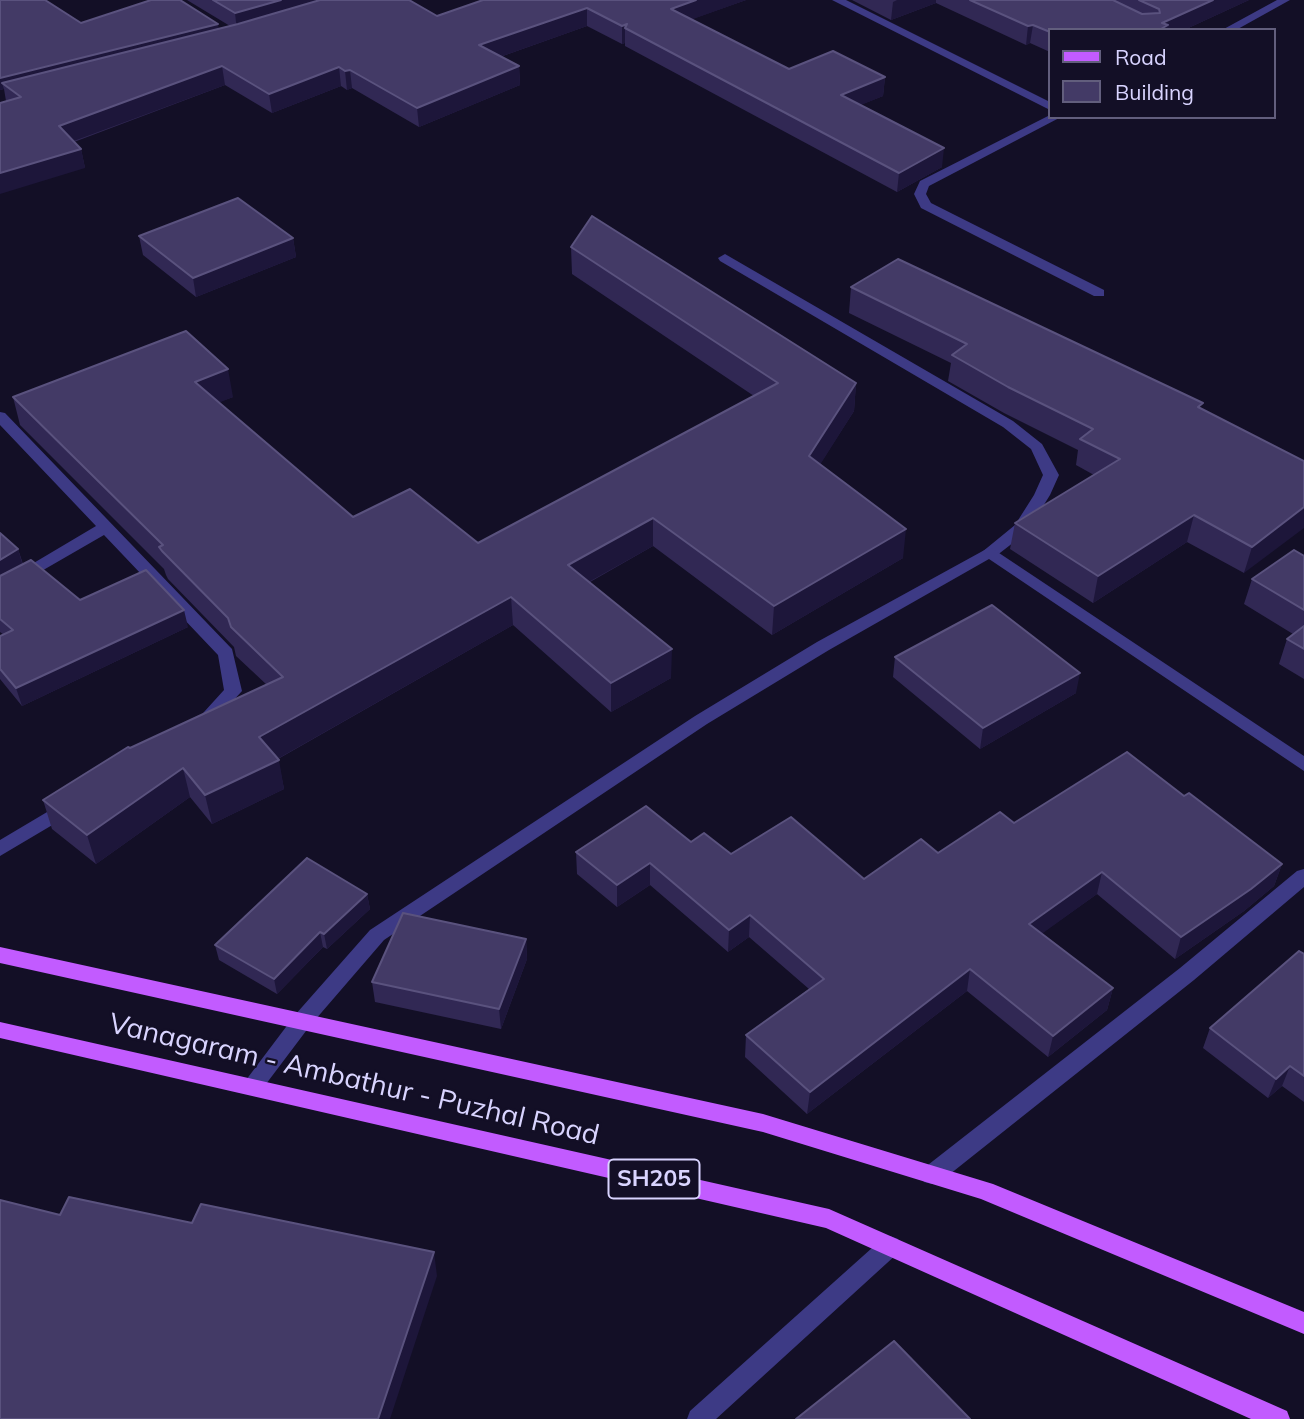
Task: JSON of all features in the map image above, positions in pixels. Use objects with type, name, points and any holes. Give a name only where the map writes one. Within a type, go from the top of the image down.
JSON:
[{"type":"main road","points":[[0,955],[763,1123],[985,1191],[1304,1323]]},
{"type":"main road","name":"Vanagaram - Ambathur - Puzhal Road","points":[[0,1030],[829,1219],[1278,1419]]},
{"type":"street","points":[[837,0],[1048,105]]},
{"type":"street","points":[[1231,28],[1286,0]]},
{"type":"street","points":[[1051,119],[925,184],[920,194],[926,205],[1099,293]]},
{"type":"street","points":[[253,1086],[302,1021],[377,935],[701,720],[823,646],[990,552],[1021,528],[1042,495],[1051,475],[1037,447],[1008,424],[725,258]]},
{"type":"street","points":[[2,421],[226,653],[233,691],[207,721],[184,735]]},
{"type":"street","points":[[0,590],[106,527]]},
{"type":"street","points":[[990,552],[1304,765]]},
{"type":"street","points":[[0,849],[80,799]]},
{"type":"street","points":[[932,1175],[1300,884]]},
{"type":"street","points":[[699,1419],[890,1246]]},
{"type":"building","points":[[0,0],[45,0],[81,23],[151,0],[180,0],[218,24],[0,78]]},
{"type":"building","points":[[213,0],[281,0],[235,13]]},
{"type":"building","points":[[320,0],[409,0],[437,16],[483,0],[696,0],[671,9],[789,69],[833,51],[885,77],[841,95],[944,148],[899,173],[625,28],[627,24],[622,26],[587,8],[479,45],[519,66],[417,108],[350,70],[345,71],[339,67],[269,94],[222,66],[59,126],[81,149],[0,173],[0,103],[21,97],[2,83],[238,24]]},
{"type":"building","points":[[970,0],[1113,0],[1142,14],[1160,13],[1159,9],[1139,0],[1213,0],[1162,23],[1168,25],[1163,28],[1048,28],[1048,31],[1033,25],[1028,26]]},
{"type":"building","points":[[238,198],[293,238],[193,278],[139,236]]},
{"type":"building","points":[[592,216],[856,383],[809,456],[906,529],[774,606],[653,518],[568,565],[672,649],[611,683],[511,597],[259,737],[279,760],[205,795],[183,768],[87,835],[43,800],[128,747],[283,677],[231,627],[228,618],[162,551],[159,547],[163,545],[13,397],[186,331],[228,369],[195,382],[353,517],[410,489],[478,543],[778,383],[571,247]]},
{"type":"building","points":[[898,259],[1203,403],[1198,407],[1304,461],[1304,507],[1252,547],[1194,515],[1098,576],[1015,523],[1120,459],[1080,439],[1093,429],[1008,387],[952,355],[967,344],[851,287]]},
{"type":"building","points":[[0,533],[18,549],[0,560]]},
{"type":"building","points":[[1294,550],[1304,556],[1304,610],[1252,579]]},
{"type":"building","points":[[31,560],[80,600],[146,570],[184,610],[16,688],[0,669],[0,636],[13,630],[0,619],[0,576]]},
{"type":"building","points":[[992,605],[1080,673],[983,728],[895,657]]},
{"type":"building","points":[[1304,626],[1304,649],[1287,639]]},
{"type":"building","points":[[1127,752],[1184,796],[1189,793],[1282,864],[1251,889],[1181,937],[1102,872],[1029,924],[1113,988],[1053,1036],[970,969],[810,1092],[746,1035],[824,979],[750,915],[729,930],[650,863],[617,885],[576,852],[646,806],[691,842],[704,833],[731,854],[791,817],[864,879],[921,839],[938,853],[1000,812],[1014,823]]},
{"type":"building","points":[[307,858],[367,894],[324,934],[320,932],[274,979],[215,945]]},
{"type":"building","points":[[403,913],[526,939],[499,1009],[372,982]]},
{"type":"building","points":[[1299,951],[1304,954],[1304,1076],[1290,1066],[1276,1079],[1210,1028]]},
{"type":"building","points":[[69,1197],[192,1223],[201,1204],[434,1252],[378,1419],[0,1419],[0,1200],[60,1215]]},
{"type":"building","points":[[894,1341],[970,1419],[796,1419]]}]
